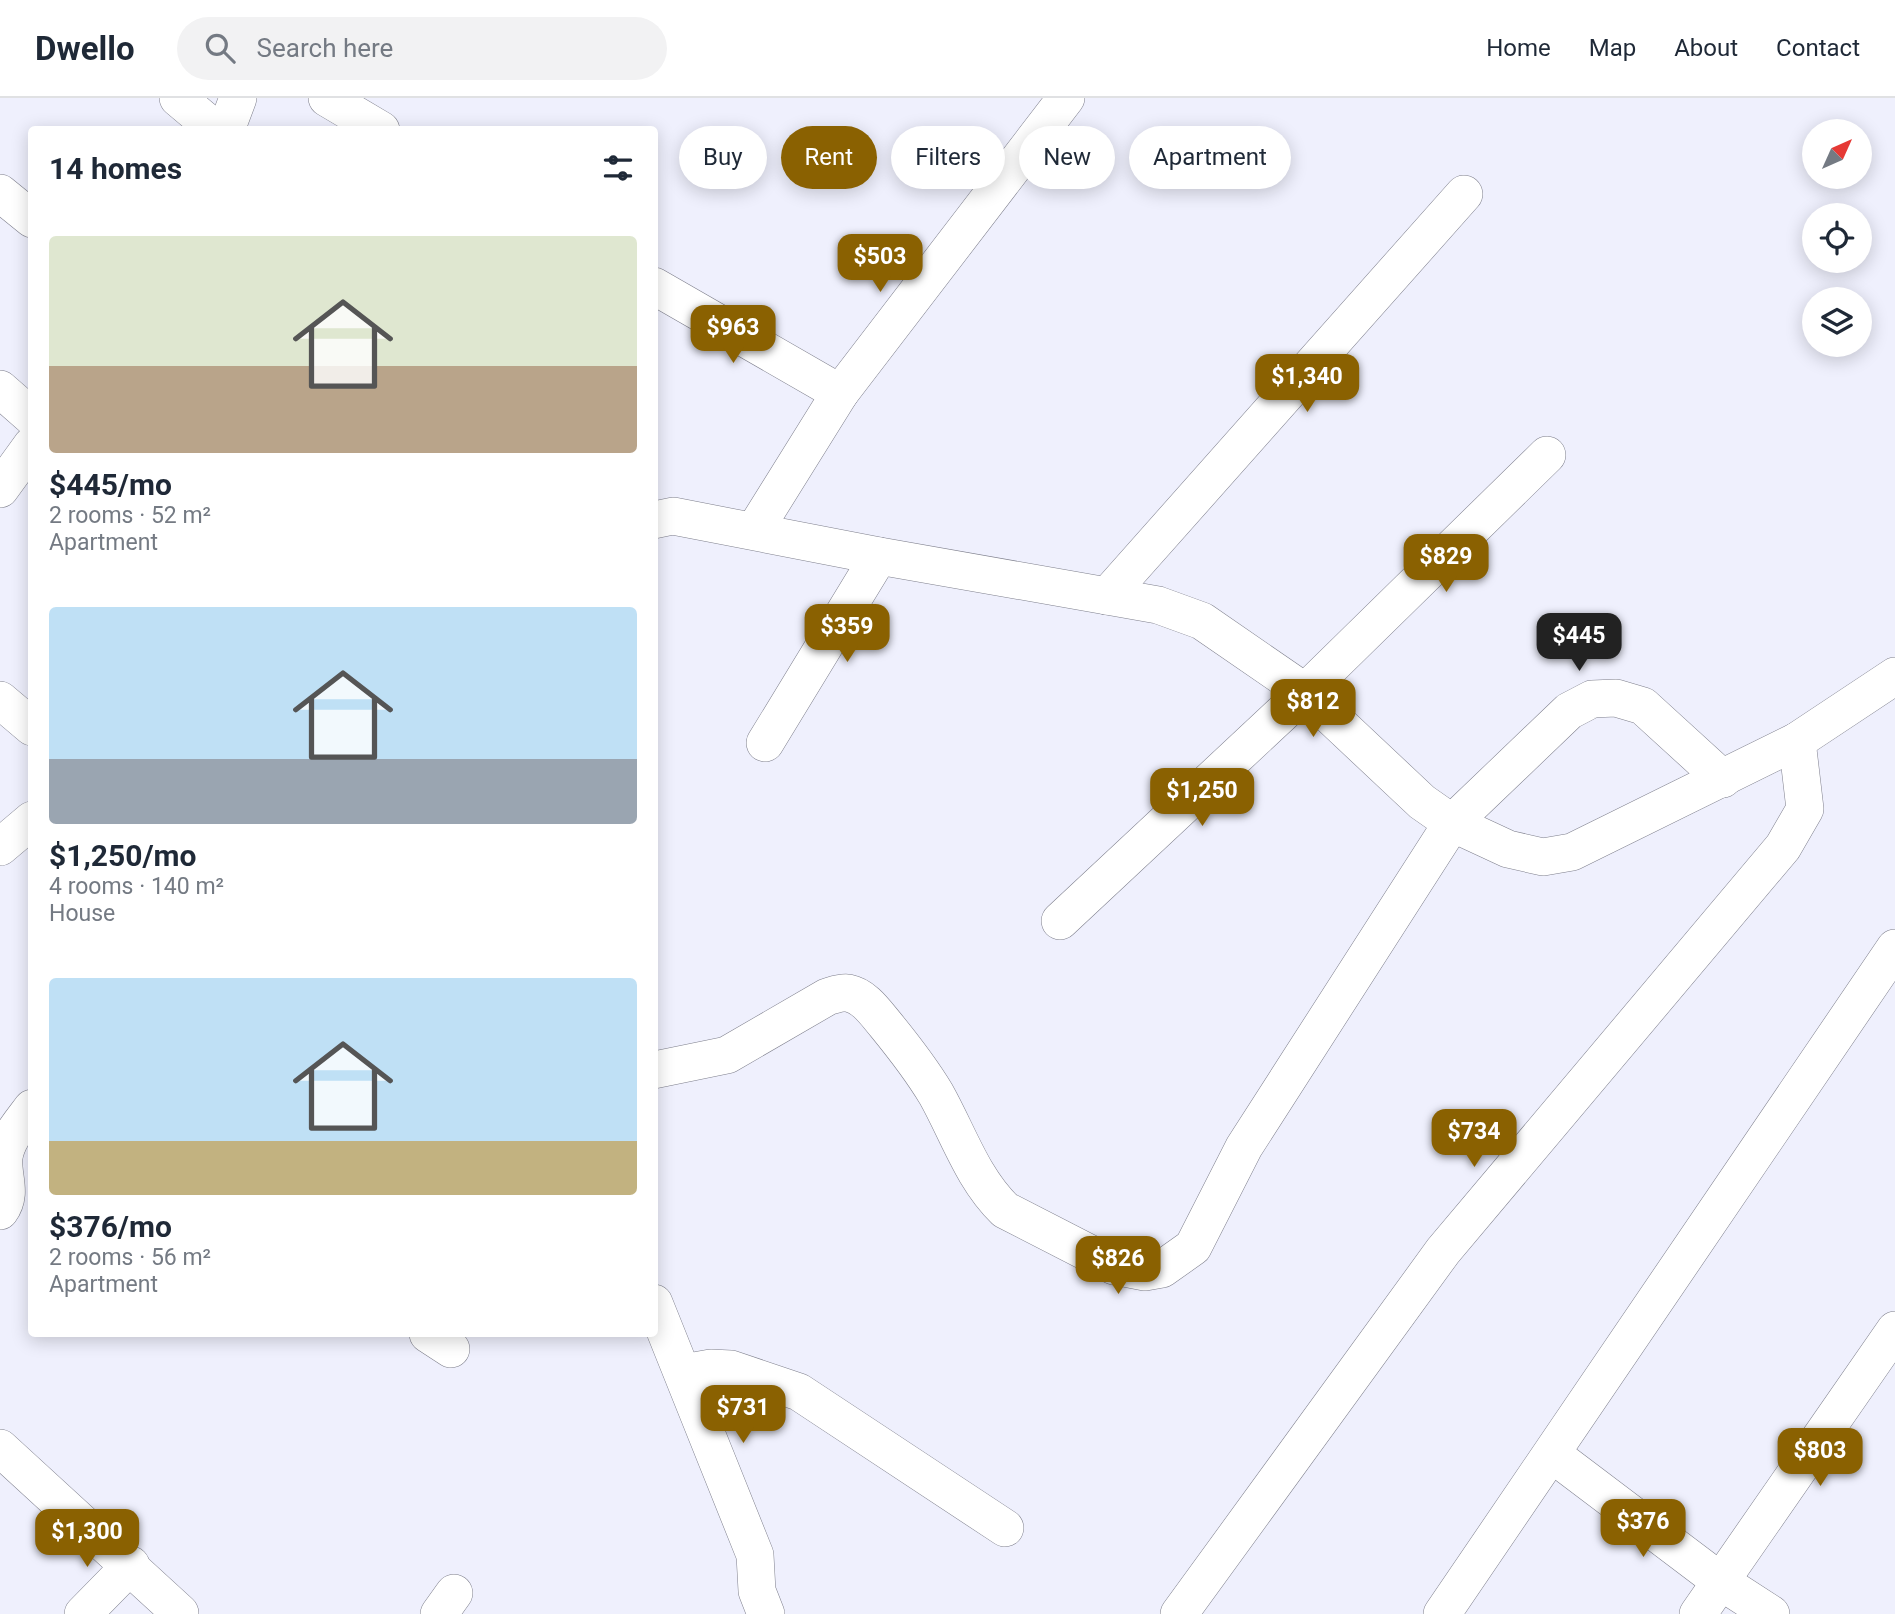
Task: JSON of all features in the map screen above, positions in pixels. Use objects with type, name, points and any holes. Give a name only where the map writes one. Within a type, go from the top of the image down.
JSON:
[{"type":"street","points":[[178,98],[211,126]]},
{"type":"street","points":[[228,126],[238,98]]},
{"type":"street","points":[[327,98],[375,126]]},
{"type":"street","points":[[754,531],[840,393],[1066,98]]},
{"type":"street","points":[[0,193],[28,216]]},
{"type":"street","points":[[1107,596],[1464,194]]},
{"type":"street","points":[[658,288],[840,393]]},
{"type":"street","points":[[0,389],[28,414]]},
{"type":"street","points":[[0,489],[28,450]]},
{"type":"street","points":[[1060,921],[1305,692],[1548,455]]},
{"type":"street","points":[[661,514],[1158,605],[1202,621],[1305,692],[1422,802],[1452,823],[1508,849],[1544,857],[1572,852],[1797,741],[1895,676]]},
{"type":"street","points":[[765,743],[879,556]]},
{"type":"street","points":[[658,1069],[727,1055],[819,1001],[841,993],[850,993],[874,1010],[917,1063],[974,1168],[991,1196],[1005,1210],[1114,1266],[1145,1272],[1162,1269],[1193,1247],[1244,1147],[1452,823],[1569,711],[1592,699],[1616,698],[1643,706],[1723,779]]},
{"type":"street","points":[[0,700],[28,724]]},
{"type":"street","points":[[1179,1614],[1443,1251],[1783,847],[1805,809],[1797,741]]},
{"type":"street","points":[[0,847],[28,823]]},
{"type":"street","points":[[1442,1614],[1895,948]]},
{"type":"street","points":[[0,1211],[8,1193],[12,1173],[4,1159],[8,1143],[28,1114]]},
{"type":"street","points":[[658,1313],[755,1555],[757,1591],[766,1614]]},
{"type":"street","points":[[1698,1614],[1895,1330]]},
{"type":"street","points":[[683,1373],[711,1368],[731,1369],[799,1392],[1005,1528]]},
{"type":"street","points":[[0,1448],[131,1565],[180,1613]]},
{"type":"street","points":[[1552,1454],[1720,1581],[1771,1614]]},
{"type":"street","points":[[83,1614],[131,1565]]}]
